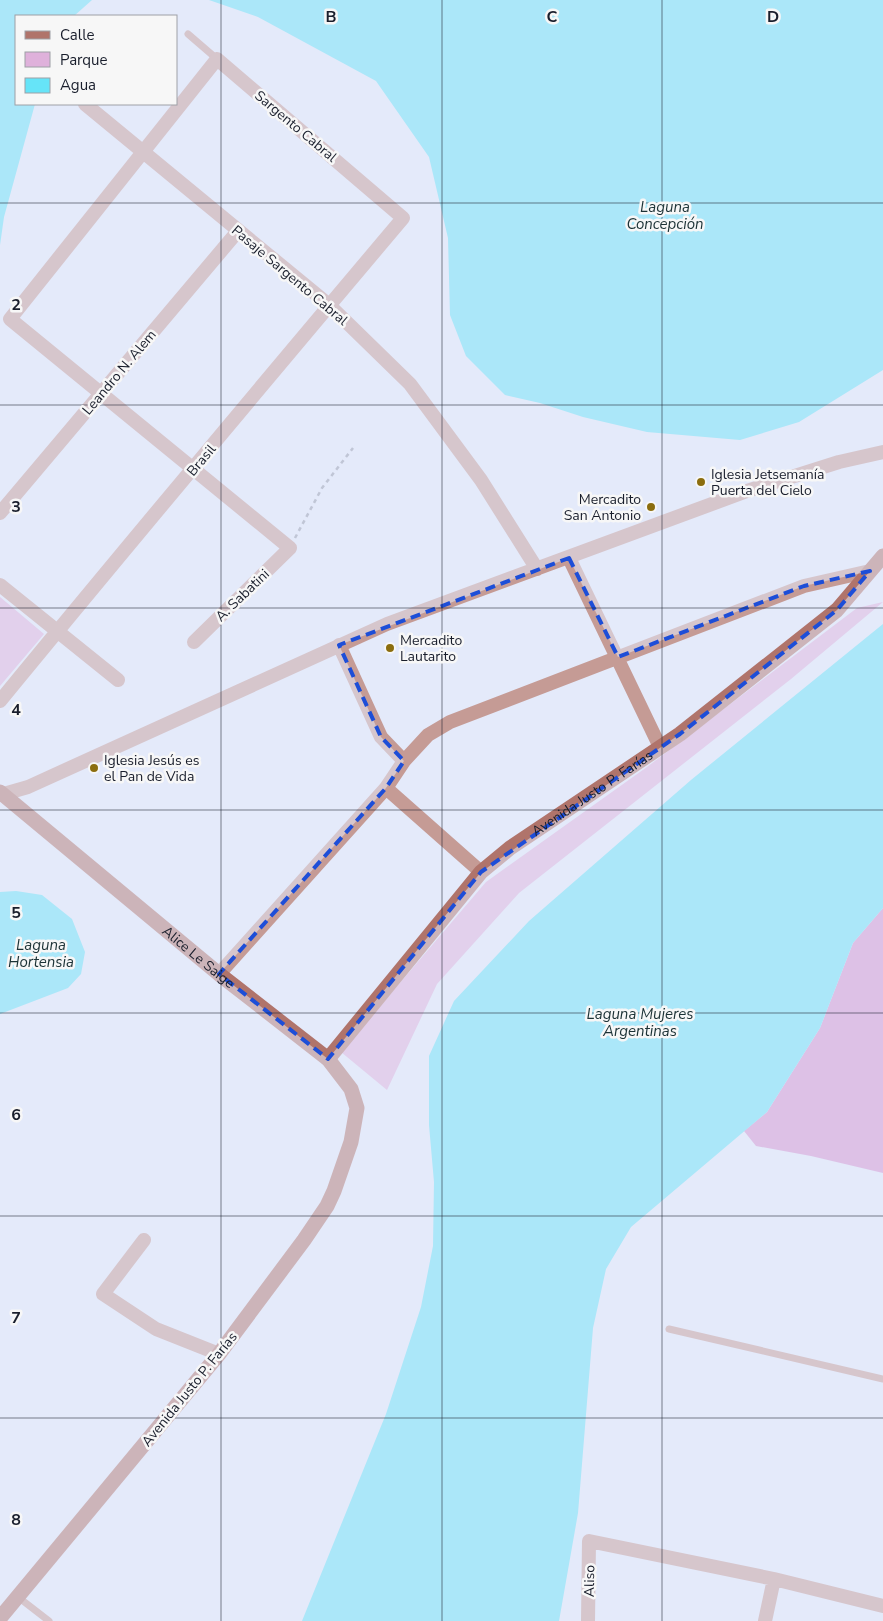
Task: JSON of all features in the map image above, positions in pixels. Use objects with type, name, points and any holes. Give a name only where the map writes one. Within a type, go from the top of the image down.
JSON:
[{"type":"street","points":[[217,59],[10,319],[290,548]]},
{"type":"street","name":"Sargento Cabral","points":[[217,59],[403,218]]},
{"type":"street","name":"Pasaje Sargento Cabral","points":[[86,105],[329,305],[410,384],[481,480],[537,569]]},
{"type":"street","name":"Brasil","points":[[0,702],[57,631],[403,218]]},
{"type":"street","name":"Leandro N. Alem","points":[[0,513],[238,231]]},
{"type":"street","points":[[1,794],[28,787],[387,624],[747,491],[839,462],[883,452]]},
{"type":"street","name":"A. Sabatini","points":[[194,642],[290,548]]},
{"type":"street","name":"Avenida Justo P. Farías","points":[[328,1059],[481,872],[510,848],[660,747],[837,610],[883,556]]},
{"type":"street","points":[[569,558],[660,747]]},
{"type":"street","points":[[218,974],[386,788],[404,761],[428,735],[450,722],[804,586],[870,571]]},
{"type":"street","points":[[0,586],[118,680]]},
{"type":"street","points":[[339,645],[381,737],[404,761]]},
{"type":"street","points":[[386,788],[481,872]]},
{"type":"street","name":"Alice Le Saige","points":[[1,794],[218,974],[328,1059],[351,1089],[357,1108],[351,1142]]},
{"type":"street","name":"Avenida Justo P. Farías","points":[[0,1618],[219,1354],[327,1206],[351,1142]]},
{"type":"street","points":[[144,1240],[103,1294],[156,1329],[219,1354]]},
{"type":"street","name":"Aliso","points":[[588,1621],[589,1541],[774,1579]]},
{"type":"street","points":[[764,1621],[774,1579],[883,1606]]},
{"type":"lane","name":"Sargento Cabral","points":[[188,34],[217,59]]},
{"type":"lane","points":[[669,1329],[883,1379]]},
{"type":"lane","points":[[17,1597],[49,1621]]},
{"type":"path","points":[[290,548],[322,488],[354,448]]},
{"type":"highlighted area","points":[[569,558],[618,657],[804,586],[870,571],[837,610],[680,734],[481,872],[328,1059],[219,974],[386,788],[404,761],[381,737],[339,645]]},
{"type":"green space","points":[[0,597],[44,634],[0,686]]},
{"type":"green space","points":[[883,602],[791,679],[519,893],[437,984],[387,1090],[341,1052],[486,882],[647,767],[857,608]]},
{"type":"shaded area","points":[[883,908],[883,1173],[811,1156],[756,1146],[744,1131],[767,1112],[820,1028],[853,943]]},
{"type":"water","points":[[0,0],[92,0],[75,15],[15,15],[15,105],[35,105],[4,217],[0,245]]},
{"type":"water","name":"Laguna Concepción","points":[[209,0],[883,0],[883,370],[799,422],[740,440],[647,432],[583,417],[540,403],[505,395],[466,356],[450,315],[448,238],[429,157],[376,81],[258,17]]},
{"type":"water","name":"Laguna Mujeres Argentinas","points":[[883,624],[883,908],[853,943],[820,1028],[767,1112],[631,1227],[606,1269],[593,1328],[578,1513],[559,1621],[302,1621],[386,1414],[421,1307],[433,1246],[434,1182],[429,1125],[429,1056],[454,1001],[529,921],[691,780]]},
{"type":"water","name":"Laguna Hortensia","points":[[16,891],[42,895],[72,919],[85,952],[81,974],[68,988],[0,1014],[0,892]]},
{"type":"place","name":"Iglesia Jetsemanía Puerta del Cielo","points":[[701,482]]},
{"type":"place","name":"Mercadito San Antonio","points":[[651,507]]},
{"type":"place","name":"Mercadito Lautarito","points":[[390,648]]},
{"type":"place","name":"Iglesia Jesús es el Pan de Vida","points":[[94,768]]}]
